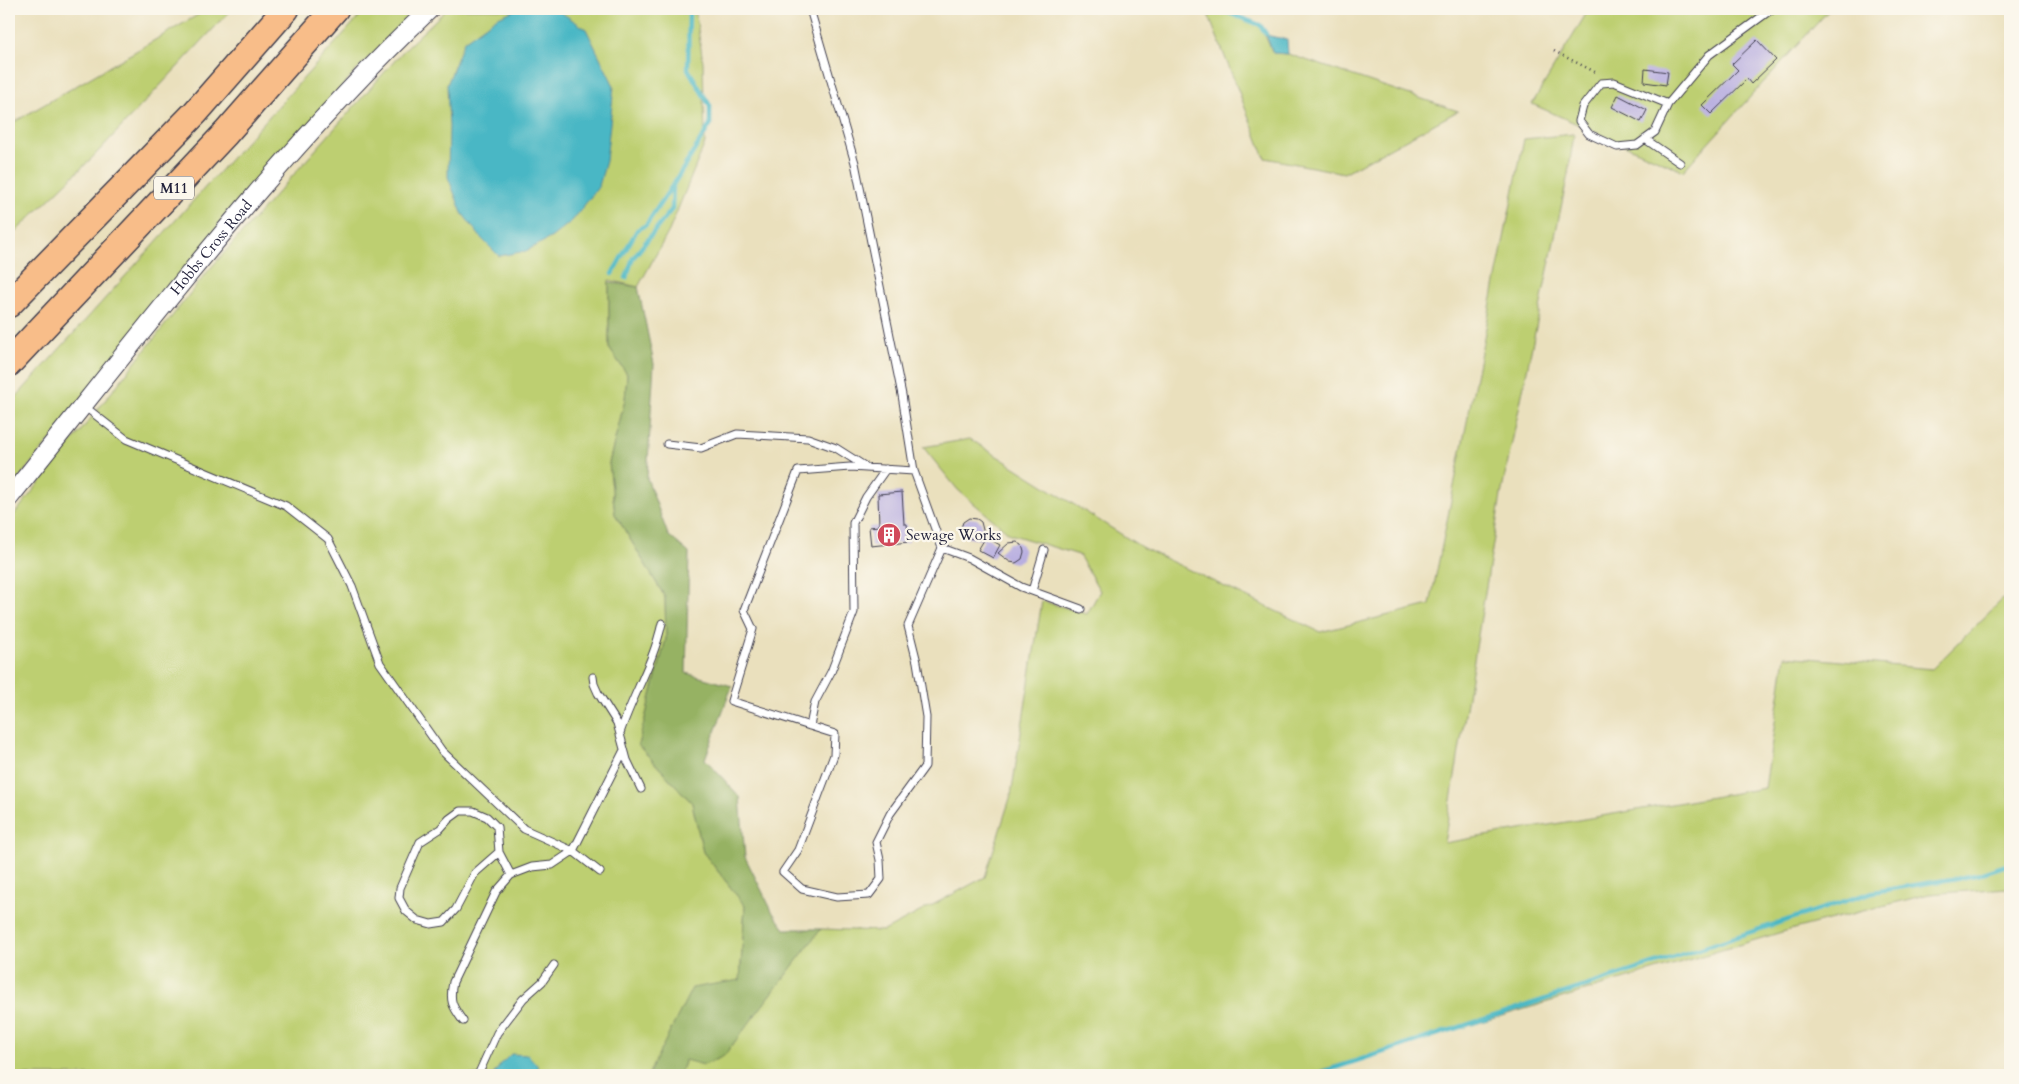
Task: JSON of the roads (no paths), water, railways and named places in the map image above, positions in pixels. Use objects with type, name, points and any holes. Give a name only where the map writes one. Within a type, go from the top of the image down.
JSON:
[{"type":"highway","name":"M11","points":[[9,304],[195,113],[286,9]]},
{"type":"highway","name":"M11","points":[[9,364],[226,133],[335,9]]},
{"type":"highway","points":[[9,283],[195,113]]},
{"type":"street","name":"Hobbs Cross Road","points":[[9,498],[177,289],[294,150],[354,85],[430,9]]},
{"type":"lane","points":[[810,9],[855,163],[900,386],[914,470],[942,548],[908,626],[917,662],[926,717],[925,766],[890,814],[876,842],[880,860],[881,880],[869,895],[837,897],[802,889],[783,872],[798,850],[834,755],[835,734],[731,701],[753,629],[744,610],[798,471],[850,467],[914,470]]},
{"type":"lane","points":[[1668,104],[1614,82],[1601,83],[1594,89],[1583,106],[1580,121],[1589,134],[1617,147],[1636,145],[1655,132],[1668,104],[1709,55],[1772,9]]},
{"type":"lane","points":[[1645,139],[1680,163]]},
{"type":"lane","points":[[84,406],[126,439],[286,506],[328,539],[352,586],[380,663],[442,751],[524,829],[573,851],[600,872]]},
{"type":"lane","points":[[667,444],[701,448],[737,434],[808,438],[836,448],[868,468]]},
{"type":"lane","points":[[810,726],[815,702],[831,672],[854,612],[853,523],[866,497],[886,469]]},
{"type":"lane","points":[[942,548],[969,558],[1021,587],[1081,609]]},
{"type":"lane","points":[[1032,591],[1044,550]]},
{"type":"lane","points":[[620,734],[626,715],[654,653],[662,623]]},
{"type":"lane","points":[[593,677],[598,693],[617,723],[624,750],[641,789]]},
{"type":"lane","points":[[463,1022],[454,1009],[450,997],[453,982],[496,892],[512,875],[532,867],[552,865],[573,851],[624,750]]},
{"type":"lane","points":[[499,852],[475,873],[456,909],[444,922],[431,924],[416,920],[406,912],[399,898],[400,888],[413,855],[420,842],[440,829],[448,819],[460,811],[473,810],[487,817],[497,827],[499,852],[512,875]]},
{"type":"lane","points":[[478,1075],[497,1033],[523,1000],[542,982],[554,965]]},
{"type":"water","points":[[517,9],[556,9],[586,29],[614,86],[606,161],[599,186],[573,220],[552,237],[526,251],[499,256],[482,239],[462,213],[448,177],[449,126],[447,85],[464,41],[496,18]]},
{"type":"water","points":[[1266,35],[1287,40],[1288,54],[1273,53]]},
{"type":"water","points":[[511,1054],[528,1055],[537,1065],[540,1075],[493,1075]]},
{"type":"waterway","points":[[648,9],[650,11],[652,9]]},
{"type":"waterway","points":[[626,278],[633,258],[672,209],[673,185],[710,125],[710,106],[688,69],[689,12],[683,9]]},
{"type":"waterway","points":[[1218,9],[1260,25],[1266,34]]},
{"type":"waterway","points":[[612,274],[637,230],[646,225],[672,186]]},
{"type":"waterway","points":[[1313,1075],[1873,892],[1976,875],[2010,864]]},
{"type":"place","name":"Sewage Works","points":[[889,535]]}]
